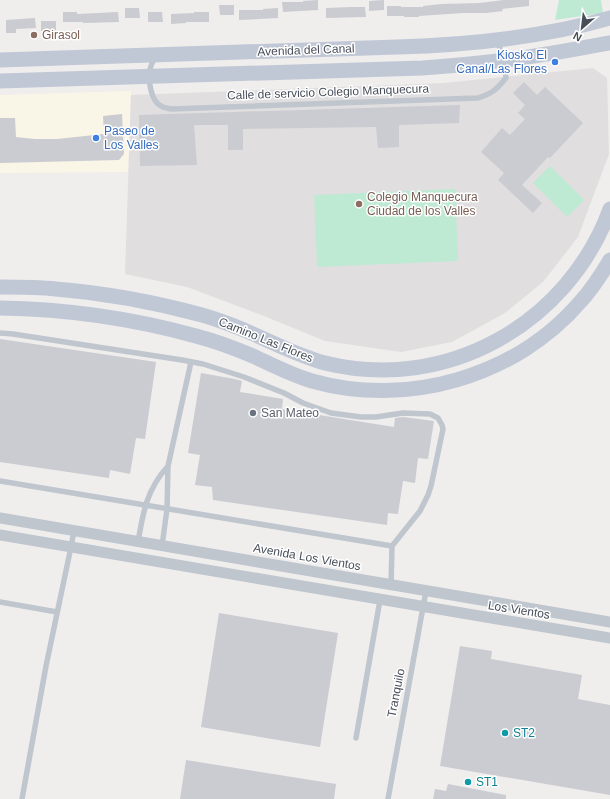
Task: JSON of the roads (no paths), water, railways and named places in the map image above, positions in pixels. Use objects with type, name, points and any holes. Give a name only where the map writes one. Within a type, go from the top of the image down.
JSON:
[{"type":"street","name":"Avenida del Canal","points":[[0,60],[421,47],[496,40],[554,31],[610,18]]},
{"type":"street","name":"Avenida del Canal","points":[[0,81],[422,68],[504,60],[610,43]]},
{"type":"street","name":"Camino Las Flores","points":[[0,287],[42,288],[74,291],[172,307],[220,320],[298,354],[339,366],[366,369],[413,368],[469,354],[504,337],[532,318],[559,293],[580,267],[600,235],[610,209]]},
{"type":"street","name":"Camino Las Flores","points":[[0,308],[82,313],[140,322],[219,343],[290,373],[323,384],[360,390],[387,391],[447,383],[487,370],[505,361],[548,333],[568,316],[593,287],[610,260]]},
{"type":"street","name":"Avenida Los Vientos","points":[[0,518],[610,622]]},
{"type":"street","points":[[0,535],[424,607]]},
{"type":"street","name":"Los Vientos","points":[[424,607],[610,638]]},
{"type":"lane","name":"Calle de servicio Colegio Manquecura","points":[[149,76],[154,100],[161,106],[171,109],[478,98],[490,94],[506,78],[504,60],[501,49],[496,40]]},
{"type":"lane","points":[[149,76],[151,66],[157,55]]},
{"type":"lane","points":[[0,333],[191,362],[224,370],[244,377],[284,393],[303,403],[331,412],[361,417],[376,417],[403,413],[430,414],[438,418],[443,429],[431,486],[420,511],[392,546],[391,585]]},
{"type":"lane","points":[[162,546],[167,509],[168,466],[191,362]]},
{"type":"lane","points":[[138,542],[145,505],[154,485],[168,466]]},
{"type":"lane","points":[[0,481],[392,546]]},
{"type":"lane","points":[[22,799],[46,666],[74,531]]},
{"type":"lane","name":"Tranquilo","points":[[388,799],[426,591]]},
{"type":"lane","points":[[356,738],[380,600]]},
{"type":"lane","points":[[0,602],[57,612]]},
{"type":"place","name":"Girasol","points":[[34,35]]},
{"type":"place","name":"Kiosko El Canal/Las Flores","points":[[555,62]]},
{"type":"place","name":"Paseo de Los Valles","points":[[96,138]]},
{"type":"place","name":"Colegio Manquecura Ciudad de los Valles","points":[[359,204]]},
{"type":"place","name":"San Mateo","points":[[253,413]]},
{"type":"place","name":"ST2","points":[[505,733]]},
{"type":"place","name":"ST1","points":[[468,782]]}]
